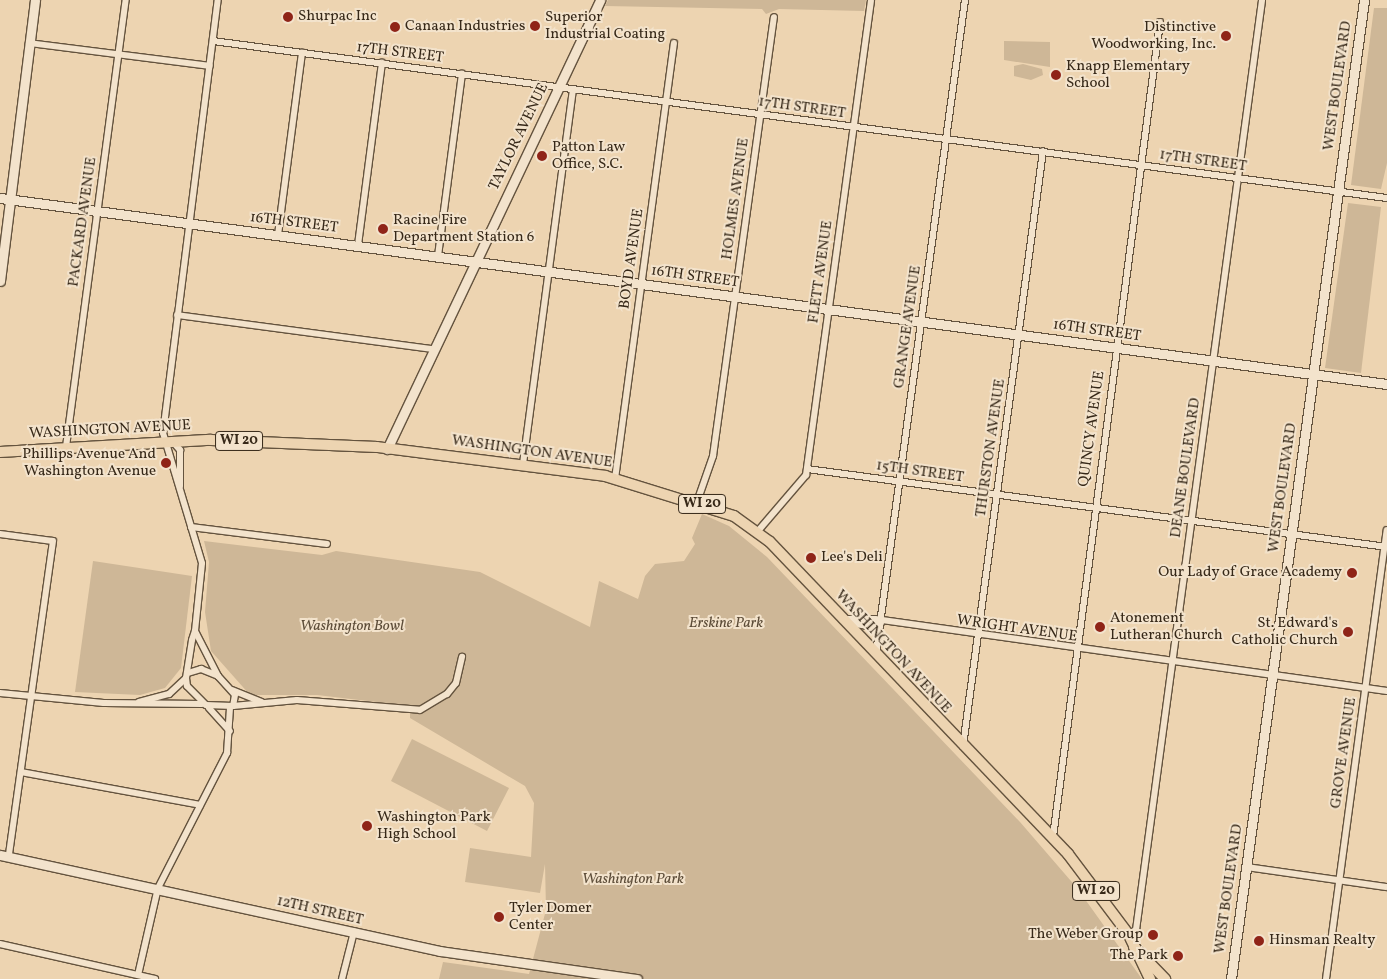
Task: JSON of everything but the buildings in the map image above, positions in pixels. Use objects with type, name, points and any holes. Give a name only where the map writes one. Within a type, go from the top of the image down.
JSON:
[{"type":"main road","name":"WASHINGTON AVENUE","points":[[0,452],[167,438],[387,449],[523,464],[615,478],[697,502],[758,531],[875,657],[1053,838],[1129,935],[1150,979]]},
{"type":"main road","name":"WASHINGTON AVENUE","points":[[1134,947],[1165,979]]},
{"type":"street","points":[[0,280],[4,199],[30,43],[35,0]]},
{"type":"street","name":"PACKARD AVENUE","points":[[66,447],[126,0]]},
{"type":"street","points":[[218,0],[177,315],[167,438],[202,563],[195,631],[187,676],[188,690],[230,731]]},
{"type":"street","name":"TAYLOR AVENUE","points":[[387,449],[432,349],[600,0]]},
{"type":"street","name":"FLETT AVENUE","points":[[807,469],[871,0]]},
{"type":"street","name":"GRANGE AVENUE","points":[[875,657],[965,0]]},
{"type":"street","name":"DEANE BOULEVARD","points":[[1129,935],[1136,930],[1262,0]]},
{"type":"street","name":"WEST BOULEVARD","points":[[1231,979],[1364,0]]},
{"type":"street","name":"HOLMES AVENUE","points":[[697,502],[713,456],[774,17]]},
{"type":"street","name":"QUINCY AVENUE","points":[[1053,838],[1075,649],[1160,22]]},
{"type":"street","name":"17TH STREET","points":[[213,41],[1387,198]]},
{"type":"street","points":[[30,43],[210,66]]},
{"type":"street","name":"BOYD AVENUE","points":[[615,478],[674,43]]},
{"type":"street","points":[[278,235],[302,53]]},
{"type":"street","points":[[358,245],[382,63]]},
{"type":"street","points":[[438,256],[462,74]]},
{"type":"street","points":[[523,464],[573,89]]},
{"type":"street","name":"THURSTON AVENUE","points":[[963,748],[1043,152]]},
{"type":"street","name":"16TH STREET","points":[[4,199],[1387,384]]},
{"type":"street","points":[[177,315],[432,349]]},
{"type":"street","points":[[167,438],[180,450],[180,487]]},
{"type":"street","points":[[758,531],[807,469]]},
{"type":"street","name":"15TH STREET","points":[[807,469],[1386,547]]},
{"type":"street","points":[[191,527],[327,544]]},
{"type":"street","name":"GROVE AVENUE","points":[[1326,979],[1387,530]]},
{"type":"street","points":[[0,534],[52,541],[32,697],[4,855]]},
{"type":"street","name":"WRIGHT AVENUE","points":[[840,620],[875,627],[881,623],[1387,691]]},
{"type":"street","points":[[195,631],[218,676],[232,690],[263,702]]},
{"type":"street","points":[[0,693],[128,704],[204,704],[232,707],[263,702],[430,708],[456,683],[462,657]]},
{"type":"street","points":[[128,704],[169,694],[187,676],[201,669],[218,676]]},
{"type":"street","points":[[138,975],[158,888],[228,753],[232,690]]},
{"type":"street","points":[[20,772],[200,805]]},
{"type":"street","name":"12TH STREET","points":[[4,855],[440,951],[637,979]]},
{"type":"street","points":[[1246,867],[1387,887]]},
{"type":"street","points":[[342,979],[354,932]]},
{"type":"street","points":[[0,944],[155,979]]},
{"type":"green space","points":[[608,0],[866,0],[864,11],[779,9],[766,14],[762,9],[605,6]]},
{"type":"green space","points":[[1374,8],[1387,8],[1387,163],[1381,189],[1351,185]]},
{"type":"green space","points":[[1004,41],[1050,42],[1050,67],[1004,60]]},
{"type":"green space","points":[[1023,64],[1042,69],[1043,75],[1031,80],[1014,76],[1014,66]]},
{"type":"green space","points":[[1348,203],[1381,207],[1361,373],[1325,368]]},
{"type":"green space","points":[[702,514],[729,526],[767,557],[1020,822],[1077,888],[1142,979],[439,979],[443,962],[529,974],[546,910],[545,864],[540,893],[465,882],[470,848],[531,857],[534,803],[525,786],[410,718],[410,706],[317,695],[250,695],[211,651],[205,612],[209,562],[204,541],[322,555],[336,551],[480,572],[590,627],[599,581],[638,599],[645,576],[655,564],[684,561],[695,544],[692,538]]},
{"type":"green space","points":[[93,561],[192,576],[181,668],[165,688],[140,695],[75,692]]},
{"type":"green space","points":[[412,739],[509,788],[487,831],[391,781]]},
{"type":"place","name":"Shurpac Inc","points":[[288,17]]},
{"type":"place","name":"Superior Industrial Coating","points":[[535,26]]},
{"type":"place","name":"Canaan Industries","points":[[395,27]]},
{"type":"place","name":"Distinctive Woodworking, Inc.","points":[[1226,36]]},
{"type":"place","name":"Knapp Elementary School","points":[[1056,75]]},
{"type":"place","name":"Patton Law Office, S.C.","points":[[542,156]]},
{"type":"place","name":"Racine Fire Department Station 6","points":[[383,229]]},
{"type":"place","name":"Phillips Avenue And Washington Avenue","points":[[166,463]]},
{"type":"place","name":"Lee's Deli","points":[[811,558]]},
{"type":"place","name":"Our Lady of Grace Academy","points":[[1352,573]]},
{"type":"place","name":"Atonement Lutheran Church","points":[[1100,627]]},
{"type":"place","name":"St. Edward's Catholic Church","points":[[1348,632]]},
{"type":"place","name":"Washington Park High School","points":[[367,826]]},
{"type":"place","name":"Tyler Domer Center","points":[[499,917]]},
{"type":"place","name":"The Weber Group","points":[[1153,935]]},
{"type":"place","name":"Hinsman Realty","points":[[1259,941]]},
{"type":"place","name":"The Park","points":[[1178,956]]},
{"type":"park label","name":"Erskine Park","points":[[726,624]]},
{"type":"park label","name":"Washington Bowl","points":[[352,627]]},
{"type":"park label","name":"Washington Park","points":[[633,880]]}]
